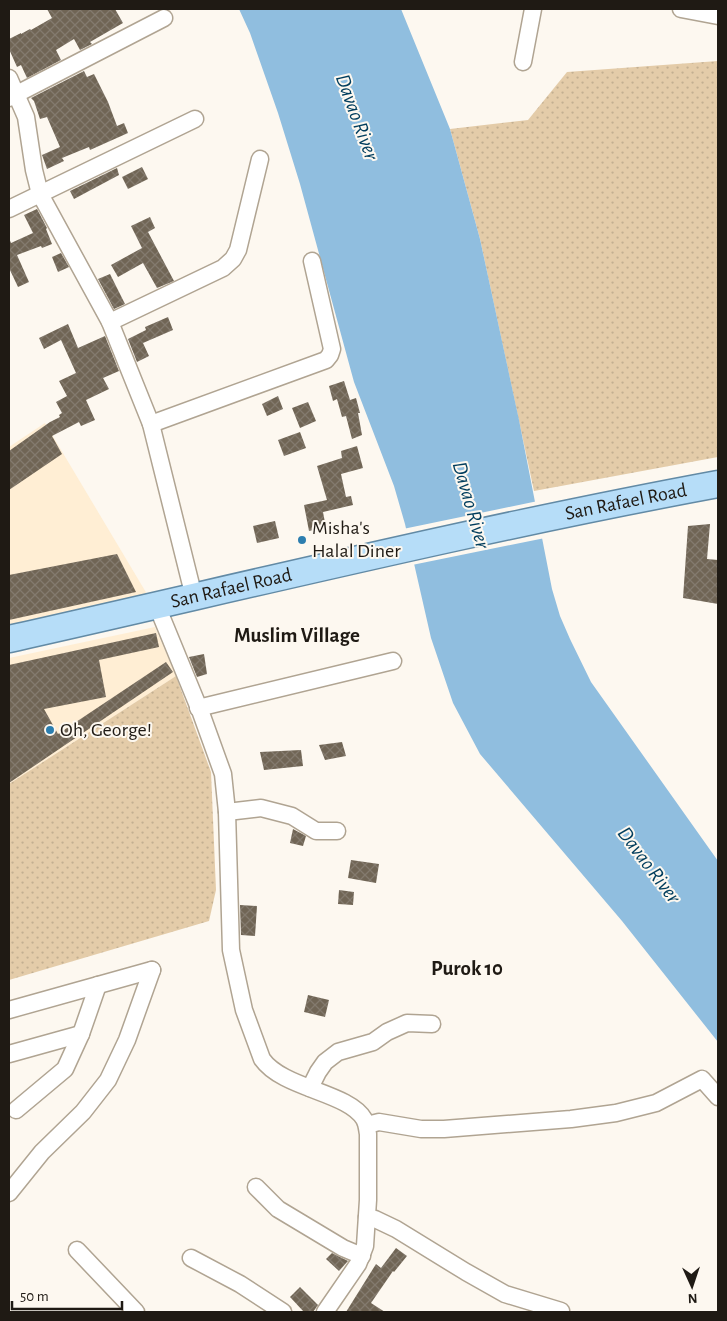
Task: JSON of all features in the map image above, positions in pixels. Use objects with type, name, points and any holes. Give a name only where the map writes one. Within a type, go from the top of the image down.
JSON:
[{"type":"main road","name":"San Rafael Road","points":[[9,639],[395,550],[718,484]]},
{"type":"street","points":[[522,62],[532,9]]},
{"type":"street","points":[[680,9],[718,16]]},
{"type":"street","points":[[12,97],[164,18]]},
{"type":"street","points":[[9,78],[12,97],[26,116],[34,170],[40,194],[110,322],[152,424],[194,597]]},
{"type":"street","points":[[9,209],[195,119]]},
{"type":"street","points":[[110,322],[223,268],[233,259],[238,250],[260,159]]},
{"type":"street","points":[[152,424],[326,360],[332,348],[312,261]]},
{"type":"street","points":[[157,606],[223,774],[227,812],[231,950],[244,1010],[262,1059],[266,1065],[285,1077],[352,1108],[364,1118],[367,1125],[367,1217],[365,1246],[362,1256],[325,1312]]},
{"type":"street","points":[[198,708],[393,661]]},
{"type":"street","points":[[227,812],[261,808],[292,816],[316,831],[337,831]]},
{"type":"street","points":[[9,1010],[152,970],[127,1040],[108,1080],[83,1112],[42,1152],[9,1193]]},
{"type":"street","points":[[16,1110],[65,1069],[81,1034],[98,984]]},
{"type":"street","points":[[310,1088],[325,1062],[338,1052],[373,1042],[387,1032],[407,1023],[432,1024]]},
{"type":"street","points":[[9,1054],[81,1034]]},
{"type":"street","points":[[367,1125],[379,1122],[444,1129],[571,1119],[616,1113],[656,1103],[702,1079],[718,1097]]},
{"type":"street","points":[[256,1187],[278,1210],[343,1248],[362,1256]]},
{"type":"street","points":[[367,1217],[396,1229],[505,1294],[561,1311]]},
{"type":"street","points":[[78,1250],[136,1312]]},
{"type":"street","points":[[191,1258],[240,1284],[283,1312]]},
{"type":"shaded area","points":[[718,61],[718,457],[534,491],[480,239],[450,129],[528,120],[567,72]]},
{"type":"shaded area","points":[[45,423],[147,594],[9,625],[9,447]]},
{"type":"shaded area","name":"Oh, George!","points":[[155,627],[176,676],[9,784],[9,658]]},
{"type":"shaded area","points":[[176,676],[211,772],[216,890],[209,921],[9,980],[9,784]]},
{"type":"water","name":"Davao River","points":[[239,9],[401,9],[450,129],[480,239],[519,420],[552,589],[560,616],[591,682],[718,861],[718,1042],[622,921],[480,754],[453,703],[431,638],[405,524],[394,486],[354,382],[300,184],[278,113],[250,33]]},
{"type":"pier","points":[[538,501],[545,538],[412,565],[403,529]]},
{"type":"building","points":[[47,9],[115,9],[123,23],[80,50],[74,39],[56,50],[61,60],[27,78],[21,65],[17,67],[9,49],[9,39],[31,30],[52,18]]},
{"type":"building","points":[[84,71],[87,77],[94,74],[117,126],[124,123],[128,133],[90,150],[89,147],[62,158],[64,161],[47,169],[42,155],[60,147],[47,117],[40,119],[34,101],[31,98]]},
{"type":"building","points":[[142,167],[148,179],[128,189],[122,177]]},
{"type":"building","points":[[117,168],[119,175],[74,199],[70,191]]},
{"type":"building","points":[[37,209],[47,228],[52,244],[17,255],[29,282],[18,287],[9,268],[9,238],[11,243],[33,233],[24,215]]},
{"type":"building","points":[[150,217],[155,228],[148,232],[174,281],[157,288],[143,263],[118,277],[111,265],[142,248],[131,226]]},
{"type":"building","points":[[61,253],[69,267],[58,272],[52,257]]},
{"type":"building","points":[[110,274],[125,304],[114,309],[98,279]]},
{"type":"building","points":[[168,317],[173,330],[143,343],[149,356],[137,362],[128,339],[146,330],[145,327]]},
{"type":"building","points":[[68,324],[78,348],[105,336],[119,371],[103,378],[109,389],[86,400],[95,420],[81,426],[79,422],[52,436],[62,454],[9,490],[9,451],[60,417],[59,415],[62,413],[56,402],[67,396],[59,381],[76,373],[61,340],[44,349],[39,338]]},
{"type":"building","points":[[344,381],[350,400],[356,398],[360,413],[358,413],[362,435],[352,439],[346,416],[342,417],[337,399],[333,401],[329,386]]},
{"type":"building","points":[[278,396],[283,409],[267,416],[262,404]]},
{"type":"building","points":[[308,402],[316,421],[300,428],[292,408]]},
{"type":"building","points":[[300,432],[306,448],[284,456],[278,440]]},
{"type":"building","points":[[357,446],[363,468],[341,474],[346,497],[351,496],[353,505],[323,512],[326,528],[309,531],[304,505],[327,500],[317,466],[342,458],[341,451]]},
{"type":"building","points":[[275,521],[279,538],[257,543],[253,526]]},
{"type":"building","points":[[710,524],[707,559],[718,560],[718,604],[683,598],[688,526]]},
{"type":"building","points":[[117,554],[136,592],[9,620],[9,575]]},
{"type":"building","name":"Oh, George!","points":[[156,633],[159,647],[99,660],[106,697],[44,709],[58,734],[166,662],[173,672],[9,783],[9,665]]},
{"type":"building","points":[[204,654],[207,674],[197,677],[189,657]]},
{"type":"building","points":[[342,742],[346,756],[325,760],[319,745]]},
{"type":"building","points":[[301,750],[303,766],[264,770],[260,752]]},
{"type":"building","points":[[293,829],[306,836],[303,846],[290,843]]},
{"type":"building","points":[[351,860],[379,864],[376,883],[348,878]]},
{"type":"building","points":[[339,890],[354,892],[353,905],[338,904]]},
{"type":"building","points":[[240,905],[257,906],[255,936],[241,935]]},
{"type":"building","points":[[308,995],[329,1000],[325,1017],[304,1012]]},
{"type":"building","points":[[396,1248],[407,1256],[393,1271],[371,1303],[385,1312],[346,1312],[376,1264],[381,1268]]},
{"type":"building","points":[[332,1253],[348,1261],[339,1271],[326,1259]]},
{"type":"building","points":[[300,1287],[318,1305],[313,1312],[304,1312],[290,1297]]},
{"type":"place","name":"Misha's Halal Diner","points":[[302,540]]},
{"type":"place","name":"Oh, George!","points":[[50,730]]},
{"type":"district","name":"Muslim Village","points":[[297,635]]},
{"type":"district","name":"Purok 10","points":[[467,968]]}]
